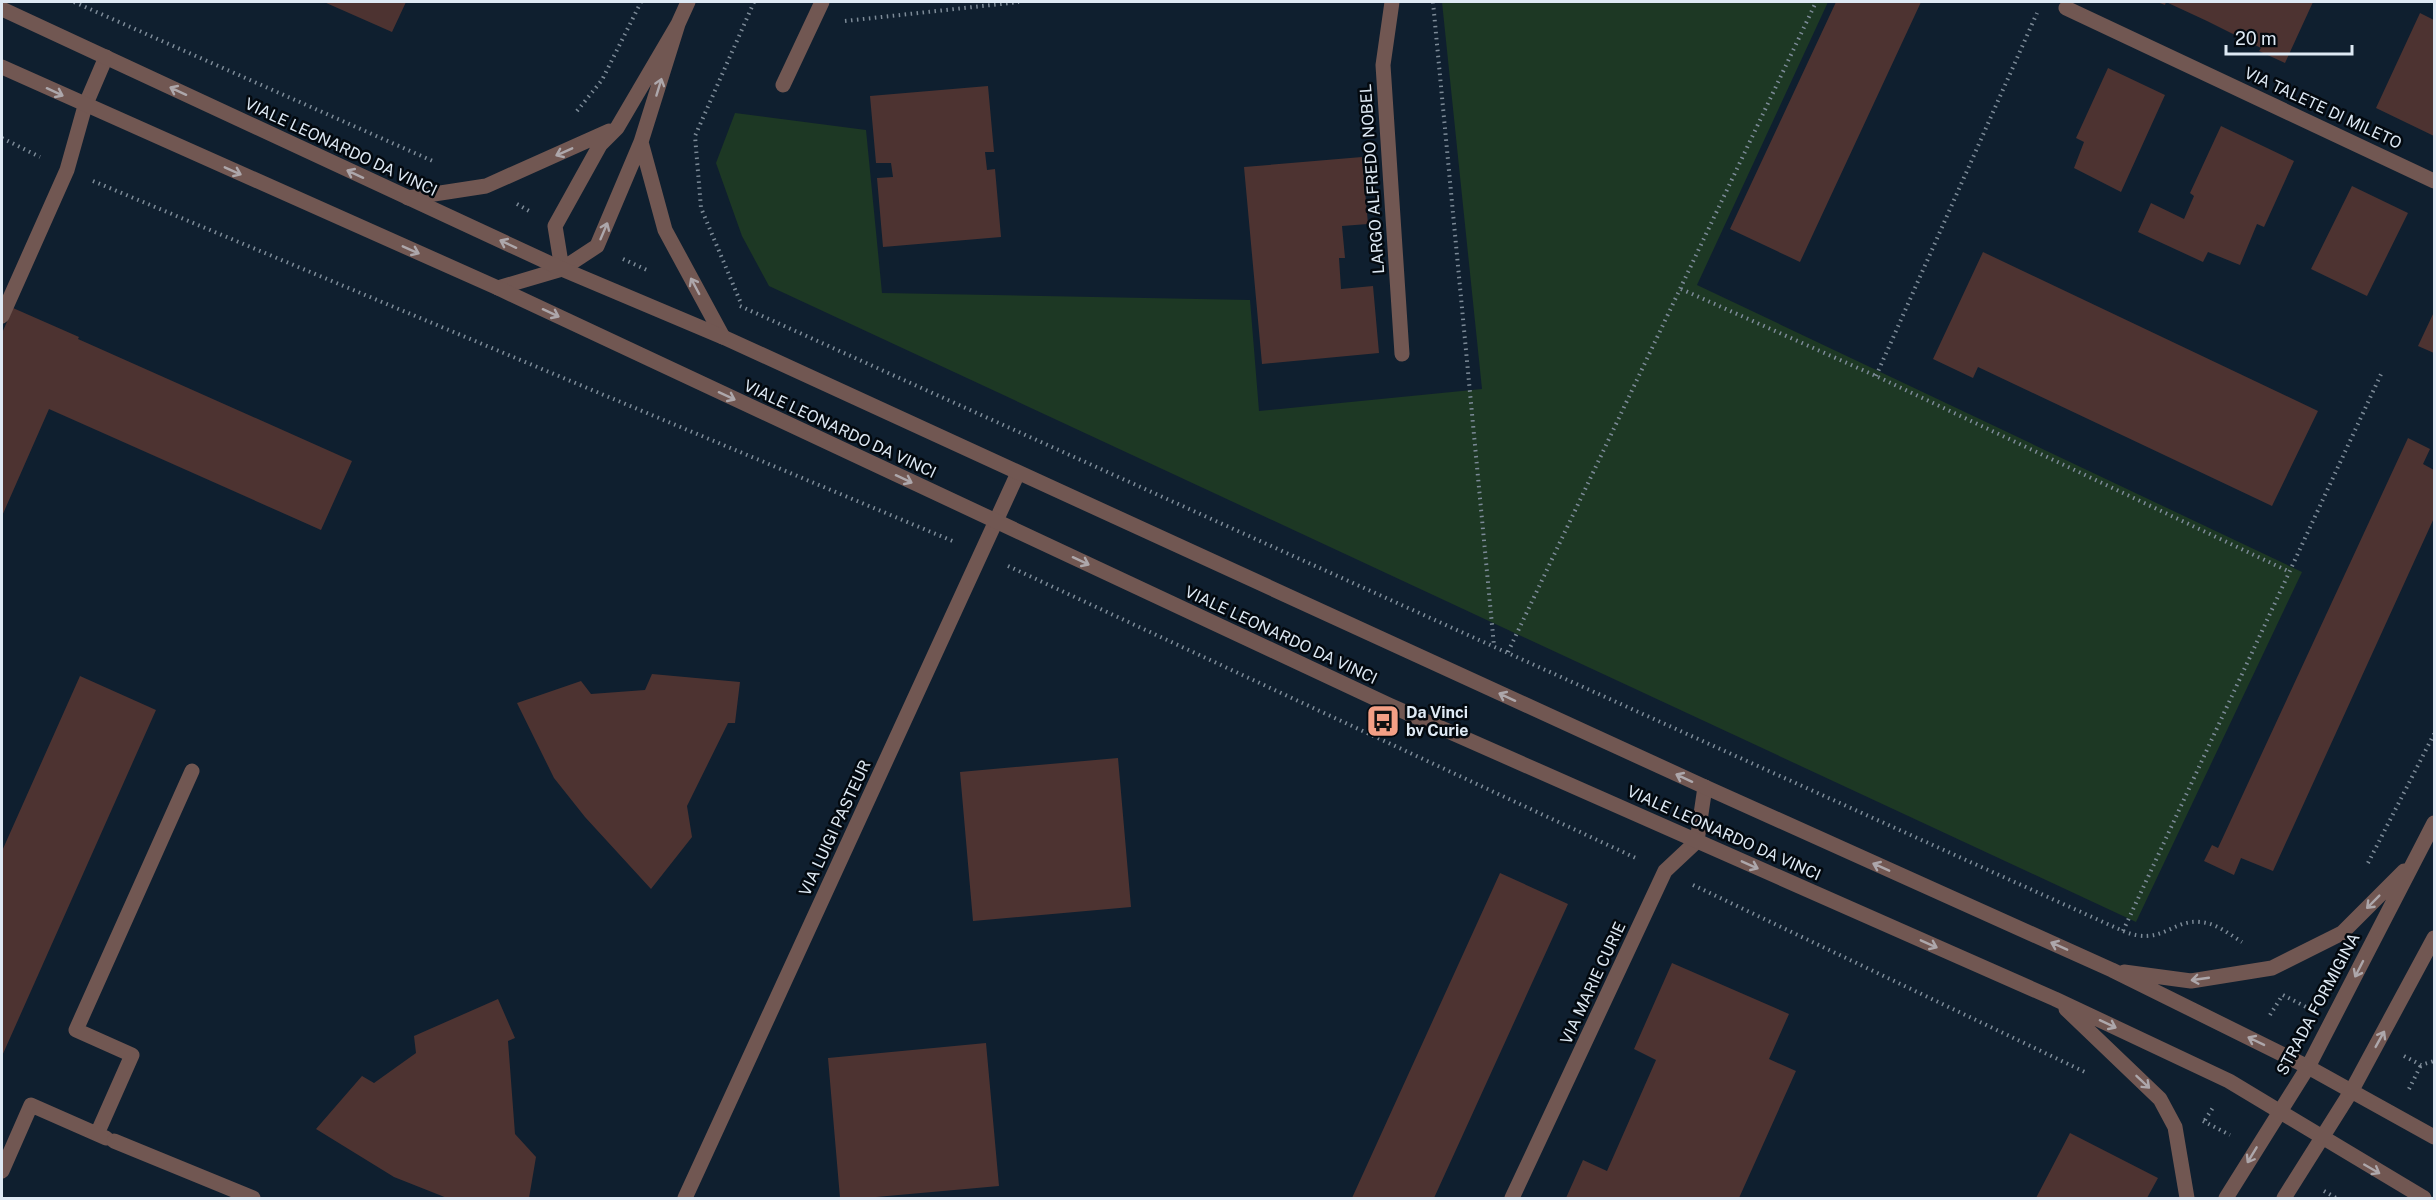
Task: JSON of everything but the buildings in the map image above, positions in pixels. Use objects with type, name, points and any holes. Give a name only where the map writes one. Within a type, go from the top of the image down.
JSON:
[{"type":"street","points":[[562,269],[555,226],[600,145],[617,128],[678,24],[688,2]]},
{"type":"street","points":[[783,85],[822,2]]},
{"type":"street","name":"LARGO ALFREDO NOBEL","points":[[1392,2],[1383,65],[1402,354]]},
{"type":"street","name":"VIA TALETE DI MILETO","points":[[2066,8],[2434,181]]},
{"type":"street","name":"VIALE LEONARDO DA VINCI","points":[[2,9],[562,269],[723,337],[1705,788],[2112,970]]},
{"type":"street","points":[[498,288],[562,269],[597,246],[641,142],[678,24]]},
{"type":"street","points":[[2,316],[67,170],[85,106],[106,57]]},
{"type":"street","name":"VIALE LEONARDO DA VINCI","points":[[2,68],[498,288],[1389,705],[2055,999],[2229,1081],[2424,1198]]},
{"type":"street","points":[[408,198],[486,186],[617,128]]},
{"type":"street","points":[[641,142],[665,230],[723,337]]},
{"type":"street","name":"VIA LUIGI PASTEUR","points":[[685,1198],[1018,473]]},
{"type":"street","points":[[97,1134],[132,1055],[76,1030],[192,771]]},
{"type":"street","points":[[1697,841],[1705,788]]},
{"type":"street","name":"STRADA FORMIGINA","points":[[2226,1198],[2308,1067],[2434,823]]},
{"type":"street","name":"VIA MARIE CURIE","points":[[1512,1198],[1665,871],[1697,841]]},
{"type":"street","points":[[2112,970],[2191,981],[2272,968],[2342,933],[2415,861]]},
{"type":"street","points":[[2284,1198],[2352,1090],[2434,938]]},
{"type":"street","points":[[2112,970],[2308,1067],[2434,1137]]},
{"type":"street","points":[[2055,999],[2160,1099],[2175,1127],[2187,1198]]},
{"type":"street","points":[[2,1171],[31,1105],[253,1198]]},
{"type":"path","points":[[74,2],[441,165]]},
{"type":"path","points":[[571,115],[579,110],[602,80],[641,2]]},
{"type":"path","points":[[742,306],[701,208],[695,136],[754,2]]},
{"type":"path","points":[[811,24],[1019,2]]},
{"type":"path","points":[[1433,2],[1494,646]]},
{"type":"path","points":[[1508,652],[1816,2]]},
{"type":"path","points":[[1876,376],[2037,12]]},
{"type":"path","points":[[2,138],[67,170],[981,553],[1665,871],[2095,1077]]},
{"type":"path","points":[[486,186],[555,226]]},
{"type":"path","points":[[597,246],[699,293],[742,306],[2132,935],[2155,936],[2190,922],[2199,921],[2213,924],[2251,947]]},
{"type":"path","points":[[1681,289],[1876,376],[2290,572]]},
{"type":"path","points":[[2123,931],[2382,372]]},
{"type":"path","points":[[2364,870],[2434,734]]},
{"type":"path","points":[[2421,1065],[2434,1061]]},
{"type":"green space","points":[[1442,2],[1828,2],[1697,285],[2302,572],[2136,922],[769,286],[742,236],[716,163],[735,113],[866,130],[882,293],[1250,300],[1259,411],[1482,389]]},
{"type":"place","name":"Da Vinci bv Curie","points":[[1383,721]]}]
